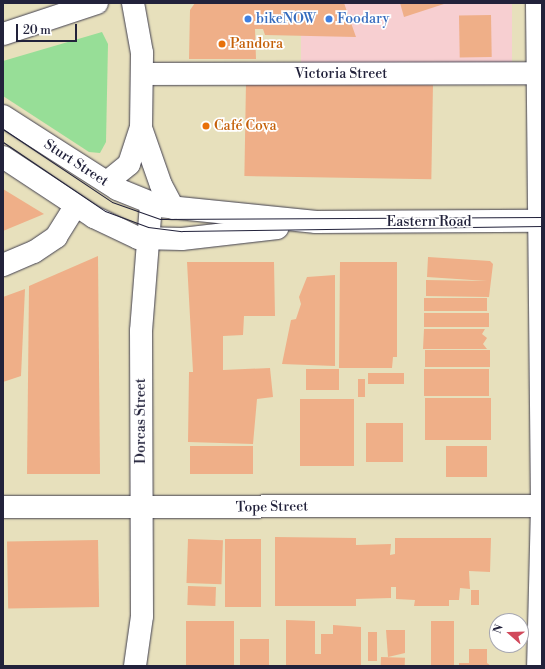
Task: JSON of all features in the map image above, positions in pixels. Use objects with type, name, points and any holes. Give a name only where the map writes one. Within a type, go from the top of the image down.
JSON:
[{"type":"main road","points":[[3,34],[97,3]]},
{"type":"main road","points":[[107,182],[129,164],[141,128],[142,74],[140,36],[133,3]]},
{"type":"main road","points":[[537,3],[540,36],[542,506],[538,666]]},
{"type":"main road","name":"Victoria Street","points":[[142,74],[539,73]]},
{"type":"main road","name":"Sturt Street","points":[[3,116],[107,182],[151,204]]},
{"type":"main road","points":[[141,128],[161,185],[173,208]]},
{"type":"main road","points":[[3,157],[75,206],[114,228],[146,240]]},
{"type":"main road","name":"Eastern Road","points":[[151,204],[173,208],[316,222],[541,221]]},
{"type":"main road","name":"Dorcas Street","points":[[146,666],[141,638],[141,331],[146,240],[151,204]]},
{"type":"main road","points":[[3,265],[34,252],[56,237],[75,206]]},
{"type":"main road","name":"Eastern Road","points":[[146,240],[191,238],[316,222]]},
{"type":"main road","name":"Tope Street","points":[[3,507],[141,508],[542,506]]},
{"type":"main road","name":"Dorcas Street","points":[[135,666],[141,638]]},
{"type":"shaded area","points":[[301,3],[512,3],[512,66],[301,66]]},
{"type":"green space","points":[[102,32],[108,44],[106,142],[100,153],[89,152],[3,96],[3,61]]},
{"type":"building","points":[[195,3],[344,3],[356,37],[265,35],[263,29],[255,29],[256,59],[189,59],[190,10]]},
{"type":"building","points":[[400,3],[447,3],[404,17]]},
{"type":"building","points":[[491,15],[492,57],[460,58],[459,16]]},
{"type":"building","points":[[246,82],[433,85],[431,179],[244,176]]},
{"type":"building","points":[[3,189],[44,214],[3,231]]},
{"type":"building","points":[[98,256],[100,474],[27,474],[29,286]]},
{"type":"building","points":[[428,257],[490,261],[493,264],[489,297],[426,296],[426,280],[487,281],[427,277]]},
{"type":"building","points":[[187,262],[274,262],[275,316],[244,316],[243,335],[223,336],[223,370],[270,368],[273,397],[257,399],[253,444],[188,442],[189,372],[193,372]]},
{"type":"building","points":[[340,262],[397,262],[397,357],[393,357],[392,368],[339,368]]},
{"type":"building","points":[[335,275],[335,366],[282,364],[291,320],[296,319],[301,304],[299,297],[307,277]]},
{"type":"building","points":[[25,289],[21,376],[3,382],[3,297]]},
{"type":"building","points":[[424,298],[487,298],[487,311],[424,311]]},
{"type":"building","points":[[424,313],[489,313],[489,327],[424,327]]},
{"type":"building","points":[[424,329],[485,329],[482,334],[487,338],[483,344],[487,349],[423,349]]},
{"type":"building","points":[[425,350],[490,350],[490,367],[425,367]]},
{"type":"building","points":[[306,369],[339,369],[339,390],[306,390]]},
{"type":"building","points":[[424,369],[489,369],[489,396],[424,396]]},
{"type":"building","points":[[368,373],[404,373],[404,384],[368,384]]},
{"type":"building","points":[[358,379],[365,379],[365,397],[358,397]]},
{"type":"building","points":[[425,398],[491,398],[491,440],[425,440]]},
{"type":"building","points":[[300,399],[354,399],[354,466],[300,466]]},
{"type":"building","points":[[366,423],[403,423],[403,462],[366,462]]},
{"type":"building","points":[[190,446],[253,446],[253,474],[190,474]]},
{"type":"building","points":[[446,446],[487,446],[487,477],[446,477]]},
{"type":"building","points":[[275,537],[356,538],[356,545],[391,544],[390,555],[395,554],[395,538],[491,538],[490,572],[469,571],[470,589],[460,588],[459,600],[449,600],[449,606],[414,606],[415,600],[396,599],[396,587],[391,587],[391,598],[356,599],[356,606],[275,606]]},
{"type":"building","points":[[188,539],[223,540],[221,584],[186,583]]},
{"type":"building","points":[[225,539],[261,539],[261,607],[225,607]]},
{"type":"building","points":[[98,540],[99,607],[8,609],[7,542]]},
{"type":"building","points":[[188,586],[216,587],[215,606],[187,605]]},
{"type":"building","points":[[471,590],[479,590],[479,605],[471,605]]},
{"type":"building","points":[[286,620],[315,621],[315,654],[321,654],[321,634],[333,634],[333,625],[361,627],[361,666],[286,666]]},
{"type":"building","points":[[186,621],[234,621],[234,666],[186,666]]},
{"type":"building","points":[[431,621],[454,621],[454,666],[431,666]]},
{"type":"building","points":[[386,630],[405,630],[405,653],[388,657]]},
{"type":"building","points":[[368,632],[377,632],[377,661],[368,661]]},
{"type":"building","points":[[240,639],[269,639],[269,666],[240,666]]},
{"type":"building","points":[[469,649],[487,649],[487,663],[491,666],[459,666],[459,663],[469,663]]},
{"type":"building","points":[[381,657],[405,658],[405,666],[381,666]]},
{"type":"tram line","points":[[3,129],[112,202],[160,219],[542,217]]},
{"type":"tram line","points":[[3,142],[105,211],[148,227],[182,231],[542,226]]},
{"type":"place","name":"bikeNOW","points":[[248,19]]},
{"type":"place","name":"Foodary","points":[[329,19]]},
{"type":"place","name":"Pandora","points":[[222,44]]},
{"type":"place","name":"Café Cova","points":[[206,126]]}]
